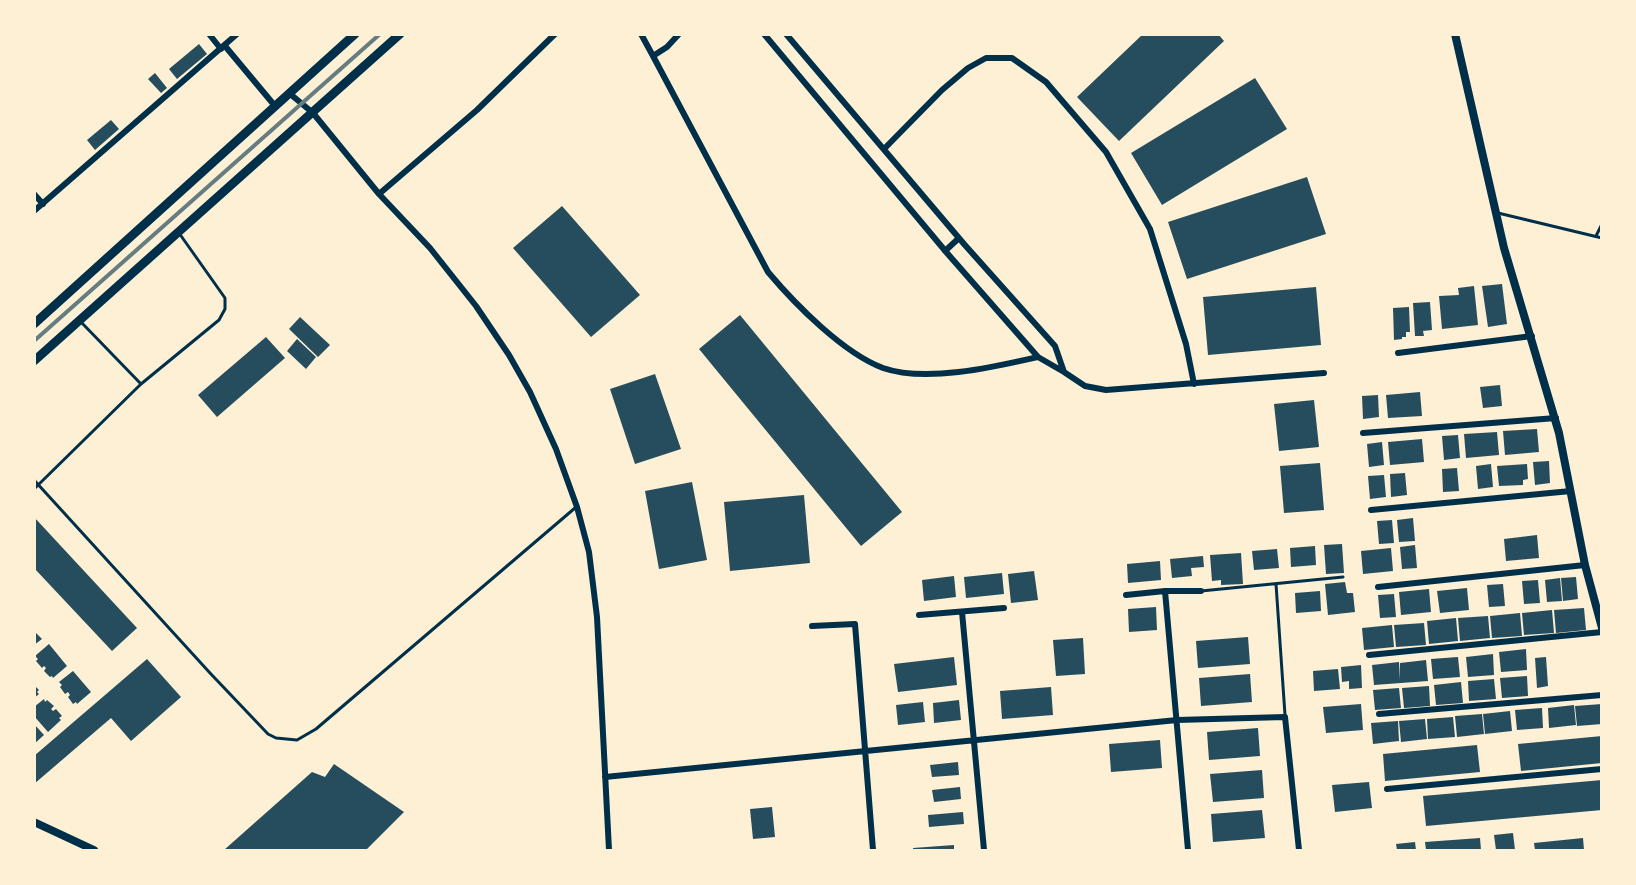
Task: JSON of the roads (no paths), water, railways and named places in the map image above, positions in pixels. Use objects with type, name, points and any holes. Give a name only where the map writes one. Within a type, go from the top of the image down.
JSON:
[{"type":"main road","points":[[34,324],[355,34]]},
{"type":"main road","points":[[34,361],[400,34]]},
{"type":"street","points":[[209,34],[274,106]]},
{"type":"street","points":[[34,211],[237,34]]},
{"type":"street","points":[[379,194],[477,110],[555,34]]},
{"type":"street","points":[[640,34],[768,272],[792,300],[845,346],[883,368],[911,373],[994,367],[1038,357]]},
{"type":"street","points":[[653,56],[667,47],[679,34]]},
{"type":"street","points":[[764,34],[1038,357],[1085,386],[1106,390],[1324,373]]},
{"type":"street","points":[[786,34],[959,238],[1055,346],[1064,372]]},
{"type":"street","points":[[1455,34],[1504,248],[1556,418],[1586,565],[1602,628]]},
{"type":"street","points":[[884,149],[942,90],[968,68],[986,58],[1012,58],[1046,82],[1106,152],[1150,230],[1186,344],[1194,384]]},
{"type":"street","points":[[289,93],[313,113],[379,194],[430,248],[476,306],[530,392],[556,449],[577,507],[589,552],[597,617],[609,850]]},
{"type":"street","points":[[34,194],[43,204]]},
{"type":"street","points":[[945,250],[959,238]]},
{"type":"street","points":[[1398,353],[1532,336]]},
{"type":"street","points":[[1363,434],[1556,418]]},
{"type":"street","points":[[1371,510],[1571,490]]},
{"type":"street","points":[[1378,587],[1586,565]]},
{"type":"street","points":[[1126,595],[1165,591],[1202,591]]},
{"type":"street","points":[[1165,591],[1188,850]]},
{"type":"street","points":[[918,615],[1004,608]]},
{"type":"street","points":[[962,612],[984,850]]},
{"type":"street","points":[[812,626],[855,624],[873,850]]},
{"type":"street","points":[[1369,656],[1602,632]]},
{"type":"street","points":[[1379,714],[1602,695]]},
{"type":"street","points":[[605,777],[1177,720],[1285,717],[1299,850]]},
{"type":"street","points":[[1387,789],[1602,769]]},
{"type":"street","points":[[34,822],[94,850]]},
{"type":"lane","points":[[1496,212],[1602,238]]},
{"type":"lane","points":[[1596,236],[1602,224]]},
{"type":"lane","points":[[34,489],[141,384],[219,320],[225,309],[225,298],[178,232]]},
{"type":"lane","points":[[79,321],[141,384]]},
{"type":"lane","points":[[34,480],[210,674],[268,734],[276,738],[297,740],[316,729],[577,507]]},
{"type":"lane","points":[[1202,591],[1343,577]]},
{"type":"lane","points":[[1276,584],[1285,717]]},
{"type":"railway","points":[[34,341],[380,34]]}]
